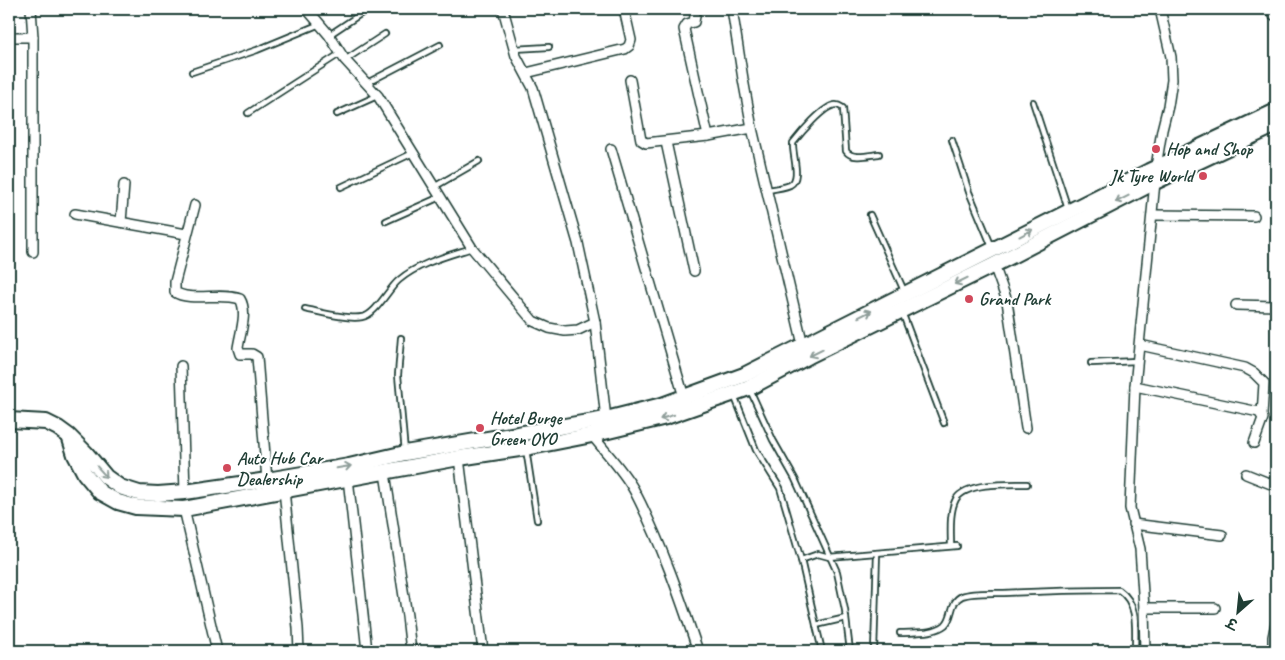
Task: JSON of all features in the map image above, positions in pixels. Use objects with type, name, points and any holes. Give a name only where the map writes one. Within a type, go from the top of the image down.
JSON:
[{"type":"street","points":[[30,9],[33,37],[34,252]]},
{"type":"street","points":[[307,9],[329,35],[343,57],[378,96],[472,248],[534,321],[549,328],[565,330],[578,330],[595,322]]},
{"type":"street","points":[[502,9],[514,49],[532,88],[578,243],[595,322],[606,419]]},
{"type":"street","points":[[526,73],[626,48],[631,40],[624,9]]},
{"type":"street","points":[[694,9],[696,20],[687,24],[684,29],[708,136]]},
{"type":"street","points":[[732,9],[752,128],[803,345]]},
{"type":"street","points":[[1156,167],[1172,80],[1172,57],[1160,9]]},
{"type":"street","points":[[9,37],[33,37]]},
{"type":"street","points":[[630,80],[641,140],[646,144],[752,128]]},
{"type":"street","points":[[746,381],[803,345],[1156,167],[1276,111]]},
{"type":"street","points":[[69,436],[75,455],[85,474],[100,492],[118,502],[136,507],[184,509],[459,458],[526,448],[592,435],[666,417],[746,381],[809,356],[994,265],[1155,182],[1276,125]]},
{"type":"street","points":[[666,142],[694,271]]},
{"type":"street","points":[[611,150],[684,397]]},
{"type":"street","points":[[1145,651],[1140,549],[1132,524],[1130,508],[1135,386],[1155,182]]},
{"type":"street","points":[[120,222],[124,185]]},
{"type":"street","points":[[195,204],[175,282],[175,292],[183,296],[228,296],[240,299],[242,303],[243,310],[238,348],[240,354],[252,354],[257,357],[267,480]]},
{"type":"street","points":[[75,214],[186,234]]},
{"type":"street","points":[[1153,215],[1254,216]]},
{"type":"street","points":[[994,265],[1007,301],[1026,428]]},
{"type":"street","points":[[1236,306],[1276,306]]},
{"type":"street","points":[[1140,345],[1245,368],[1254,373],[1264,384],[1261,426],[1254,443]]},
{"type":"street","points":[[181,366],[185,492]]},
{"type":"street","points":[[1135,386],[1260,412],[1262,415]]},
{"type":"street","points":[[9,420],[46,422],[69,436],[106,477],[120,487],[139,493],[158,494],[267,480],[349,466],[405,453],[606,419],[662,405],[684,397],[732,388]]},
{"type":"street","points":[[592,435],[634,490],[671,572],[698,651]]},
{"type":"street","points":[[459,458],[483,651]]},
{"type":"street","points":[[385,472],[411,651]]},
{"type":"street","points":[[1246,474],[1276,486]]},
{"type":"street","points":[[348,478],[367,651]]},
{"type":"street","points":[[284,490],[299,651]]},
{"type":"street","points":[[184,509],[217,651]]},
{"type":"street","points":[[1132,524],[1222,535]]},
{"type":"street","points":[[1144,608],[1214,608]]},
{"type":"street","points":[[1273,651],[1276,623]]},
{"type":"lane","points":[[329,35],[368,9]]},
{"type":"lane","points":[[192,72],[257,50],[320,24]]},
{"type":"lane","points":[[248,113],[385,34]]},
{"type":"lane","points":[[368,83],[440,45]]},
{"type":"lane","points":[[514,49],[549,46]]},
{"type":"lane","points":[[337,114],[378,96]]},
{"type":"lane","points":[[1034,102],[1069,211]]},
{"type":"lane","points":[[767,190],[790,185],[795,182],[797,176],[792,143],[825,110],[834,105],[839,105],[843,108],[846,151],[848,155],[880,154]]},
{"type":"lane","points":[[952,140],[969,192],[994,250]]},
{"type":"lane","points":[[341,186],[413,153]]},
{"type":"lane","points":[[434,187],[480,162]]},
{"type":"lane","points":[[386,221],[440,197]]},
{"type":"lane","points":[[870,215],[905,294]]},
{"type":"lane","points":[[305,309],[354,318],[363,317],[375,309],[390,289],[407,274],[439,258],[472,248]]},
{"type":"lane","points":[[901,310],[944,423]]},
{"type":"lane","points":[[401,338],[398,375],[405,453]]},
{"type":"lane","points":[[1091,363],[1137,361]]},
{"type":"lane","points":[[746,381],[773,440],[795,478],[837,572],[850,651]]},
{"type":"lane","points":[[732,388],[756,450],[780,488],[801,560],[822,651]]},
{"type":"lane","points":[[526,448],[537,520]]},
{"type":"lane","points":[[951,546],[952,512],[956,500],[963,492],[973,488],[1028,484]]},
{"type":"lane","points":[[801,560],[818,554],[829,557],[957,546]]},
{"type":"lane","points":[[874,651],[877,553]]},
{"type":"lane","points":[[900,633],[928,631],[944,626],[949,619],[953,604],[962,596],[1075,590],[1118,590],[1126,595],[1130,601],[1134,614],[1135,651]]},
{"type":"lane","points":[[816,625],[846,618]]},
{"type":"place","name":"Hop and Shop","points":[[1156,149]]},
{"type":"place","name":"Jk Tyre World","points":[[1203,176]]},
{"type":"place","name":"Grand Park","points":[[969,299]]},
{"type":"place","name":"Hotel Burge Green OYO","points":[[480,428]]},
{"type":"place","name":"Auto Hub Car Dealership","points":[[227,468]]}]
